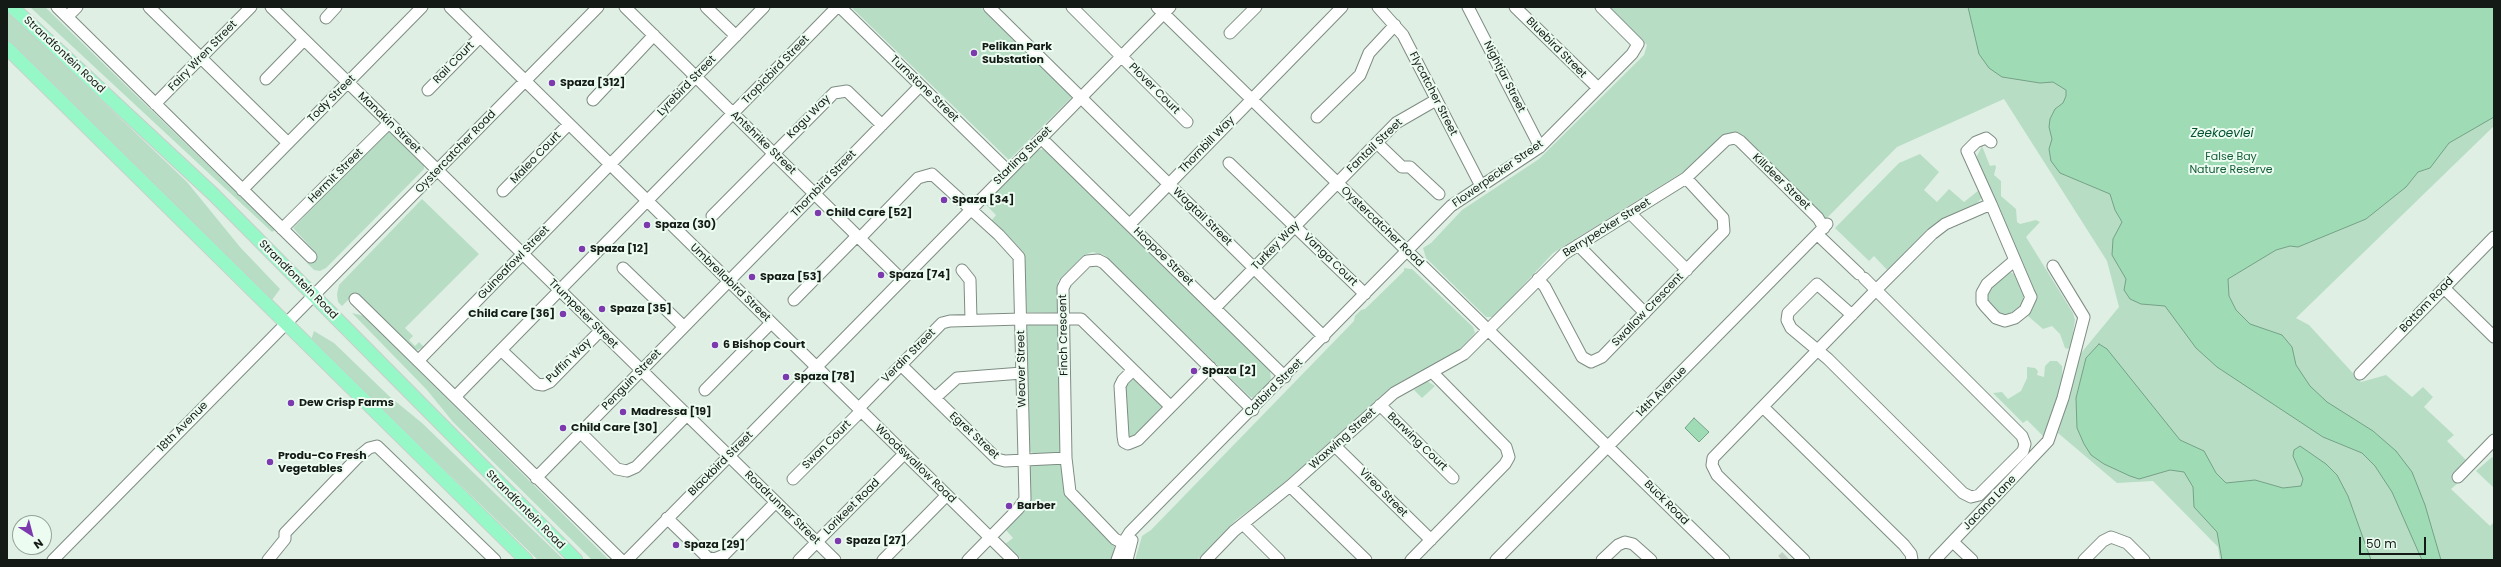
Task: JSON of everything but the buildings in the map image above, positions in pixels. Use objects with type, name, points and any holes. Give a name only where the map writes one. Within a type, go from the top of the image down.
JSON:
[{"type":"main road","name":"Strandfontein Road","points":[[12,7],[213,194],[576,560]]},
{"type":"main road","points":[[7,48],[285,324],[526,560]]},
{"type":"street","points":[[57,7],[310,257]]},
{"type":"street","points":[[67,17],[77,7]]},
{"type":"street","points":[[149,7],[288,143]]},
{"type":"street","name":"Fairy Wren Street","points":[[155,104],[251,7]]},
{"type":"street","name":"Manakin Street","points":[[271,7],[439,170]]},
{"type":"street","points":[[326,18],[336,7]]},
{"type":"street","name":"Tody Street","points":[[242,190],[422,7]]},
{"type":"street","name":"Umbrellabird Street","points":[[450,7],[816,368]]},
{"type":"street","name":"Oystercatcher Road","points":[[314,296],[598,7]]},
{"type":"street","name":"Antshrike Street","points":[[625,7],[902,280]]},
{"type":"street","points":[[706,7],[736,36]]},
{"type":"street","name":"Lyrebird Street","points":[[610,165],[764,7]]},
{"type":"street","name":"Turnstone Street","points":[[839,7],[1008,171]]},
{"type":"street","name":"Tropicbird Street","points":[[455,397],[839,7]]},
{"type":"street","name":"Plover Court","points":[[1072,7],[1187,122]]},
{"type":"street","points":[[1230,33],[1256,7]]},
{"type":"street","name":"Thornbill Way","points":[[1130,224],[1342,7]]},
{"type":"street","name":"Flycatcher Street","points":[[1378,7],[1403,35],[1481,186]]},
{"type":"street","name":"Nightjar Street","points":[[1468,7],[1540,147]]},
{"type":"street","name":"Bluebird Street","points":[[1515,7],[1598,88]]},
{"type":"street","name":"Flowerpecker Street","points":[[1407,251],[1451,206],[1540,147],[1632,54],[1638,44],[1601,7]]},
{"type":"street","name":"Wagtail Street","points":[[994,9],[1080,98],[1324,337]]},
{"type":"street","name":"Oystercatcher Road","points":[[1164,9],[1251,100],[1608,446]]},
{"type":"street","name":"Starling Street","points":[[816,368],[970,209],[1042,138],[1164,9]]},
{"type":"street","points":[[1317,117],[1360,74],[1369,53],[1395,25]]},
{"type":"street","points":[[592,100],[654,35]]},
{"type":"street","name":"Rail Court","points":[[428,90],[480,37]]},
{"type":"street","points":[[266,79],[304,40]]},
{"type":"street","name":"Thornbird Street","points":[[728,282],[920,86]]},
{"type":"street","name":"Kagu Way","points":[[773,152],[827,99],[838,91],[852,94],[882,125]]},
{"type":"street","name":"Fantail Street","points":[[1337,184],[1396,123],[1436,100]]},
{"type":"street","name":"Hermit Street","points":[[282,229],[389,123]]},
{"type":"street","name":"Maleo Court","points":[[503,191],[568,124]]},
{"type":"street","name":"Hoopoe Street","points":[[1042,138],[1285,377]]},
{"type":"street","name":"Berrypecker Street","points":[[1488,330],[1564,254],[1686,178],[1726,140],[1735,138]]},
{"type":"street","name":"Killdeer Street","points":[[1735,138],[1818,218],[1823,229],[1861,276],[2022,436],[2025,444],[2021,454],[1979,495],[1974,497],[1967,495],[1828,359],[1816,351],[1791,328],[1787,320],[1788,313],[1813,286],[1820,284],[1852,315]]},
{"type":"street","points":[[1991,142],[1986,138],[1976,142],[1963,152],[1991,204],[2015,260],[2029,293],[2030,301],[2025,310],[2015,318],[2005,321],[1996,318],[1985,306],[1982,302],[1982,293],[1987,284],[2015,260]]},
{"type":"street","points":[[1377,143],[1402,167],[1410,167],[1439,194]]},
{"type":"street","points":[[712,216],[773,152]]},
{"type":"street","name":"Vanga Court","points":[[1228,163],[1365,294]]},
{"type":"street","name":"Guineafowl Street","points":[[418,361],[610,165]]},
{"type":"street","name":"Trumpeter Street","points":[[439,170],[600,331],[642,370],[729,456]]},
{"type":"street","name":"Weaver Street","points":[[858,237],[918,178],[928,174],[938,179],[999,235],[1019,257],[1022,319],[1025,499],[1018,509],[968,560]]},
{"type":"street","name":"Swallow Crescent","points":[[1538,279],[1545,287],[1582,357],[1588,361],[1595,362],[1602,357],[1721,235],[1725,226],[1723,218],[1686,178]]},
{"type":"street","name":"Turkey Way","points":[[1215,308],[1337,184]]},
{"type":"street","points":[[1804,560],[1789,552],[1717,475],[1712,465],[1713,458],[1932,234],[1945,224],[1991,204]]},
{"type":"street","points":[[1630,213],[1687,270]]},
{"type":"street","name":"14th Avenue","points":[[1496,560],[1823,229]]},
{"type":"street","points":[[794,300],[858,237]]},
{"type":"street","name":"Bottom Road","points":[[2360,374],[2494,237]]},
{"type":"street","points":[[1578,245],[1645,313]]},
{"type":"street","name":"Catbird Street","points":[[1117,560],[1140,523],[1253,410],[1407,251]]},
{"type":"street","name":"Finch Crescent","points":[[1126,544],[1115,539],[1073,497],[1070,492],[1066,458],[1065,319],[1063,288],[1066,282],[1087,261],[1098,260],[1253,410]]},
{"type":"street","name":"Jacana Lane","points":[[1935,560],[2045,446],[2063,398],[2084,317],[2053,266]]},
{"type":"street","points":[[623,268],[684,327]]},
{"type":"street","points":[[962,270],[970,280],[971,320]]},
{"type":"street","name":"Penguin Street","points":[[536,478],[728,282]]},
{"type":"street","points":[[2444,288],[2494,337]]},
{"type":"street","name":"18th Avenue","points":[[53,560],[314,296]]},
{"type":"street","points":[[355,298],[536,478],[621,560]]},
{"type":"street","name":"Verdin Street","points":[[859,410],[942,323],[971,320],[1022,319],[1065,319],[1084,321],[1170,406]]},
{"type":"street","points":[[705,390],[771,323]]},
{"type":"street","name":"Waxwing Street","points":[[1206,560],[1243,524],[1290,486],[1400,388],[1433,373],[1464,354],[1488,330]]},
{"type":"street","name":"Puffin Way","points":[[501,350],[537,384],[543,386],[550,382],[600,331]]},
{"type":"street","name":"Egret Street","points":[[901,365],[997,459],[1005,461],[1066,458]]},
{"type":"street","points":[[1133,370],[1123,380],[1120,386],[1124,442],[1130,444],[1138,440],[1210,367]]},
{"type":"street","name":"Woodswallow Road","points":[[816,368],[1013,560]]},
{"type":"street","name":"Blackbird Street","points":[[627,560],[816,368]]},
{"type":"street","points":[[1411,560],[1505,464],[1509,454],[1506,447],[1433,373]]},
{"type":"street","points":[[935,398],[957,378],[1022,374]]},
{"type":"street","name":"Barwing Court","points":[[1380,406],[1453,478]]},
{"type":"street","points":[[1763,407],[1904,545],[1911,554],[1912,560]]},
{"type":"street","name":"Swan Court","points":[[793,479],[859,410]]},
{"type":"street","points":[[581,433],[617,469],[627,471],[636,466],[687,414]]},
{"type":"street","points":[[2458,477],[2494,440]]},
{"type":"street","points":[[268,560],[285,539],[285,533],[358,458],[369,448],[377,446],[495,560]]},
{"type":"street","name":"Vireo Street","points":[[1336,446],[1431,540]]},
{"type":"street","name":"Buck Road","points":[[1608,446],[1724,560]]},
{"type":"street","name":"Lorikeet Road","points":[[799,560],[904,454]]},
{"type":"street","name":"Roadrunner Street","points":[[729,456],[835,560]]},
{"type":"street","points":[[1290,486],[1366,560]]},
{"type":"street","points":[[883,560],[947,495]]},
{"type":"street","points":[[667,518],[707,557],[714,559],[724,555],[776,502]]},
{"type":"street","points":[[1243,524],[1279,560]]},
{"type":"street","points":[[2084,560],[2103,541],[2111,537],[2127,543],[2144,560]]},
{"type":"street","points":[[1602,560],[1618,545],[1625,542],[1633,544],[1651,560]]},
{"type":"street","points":[[1953,542],[1972,560]]},
{"type":"street","name":"Catbird Street","points":[[1126,544],[1127,560]]},
{"type":"green space","points":[[30,7],[45,7],[275,230],[272,232]]},
{"type":"green space","points":[[851,7],[980,7],[1072,97],[1009,160]]},
{"type":"green space","name":"False Bay Nature Reserve","points":[[1609,7],[2494,7],[2494,126],[2296,318],[2309,325],[2361,382],[2386,375],[2412,397],[2423,387],[2433,397],[2424,407],[2454,435],[2447,441],[2466,460],[2451,475],[2458,483],[2451,489],[2490,526],[2494,522],[2494,560],[2220,560],[2218,547],[2153,481],[2117,483],[2058,433],[2077,358],[2119,307],[2107,261],[2004,99],[1897,147],[1825,220],[1727,134],[1723,135],[1691,167],[1553,253],[1494,317],[1486,317],[1426,258],[1423,248],[1431,243],[1462,210],[1539,159],[1644,55],[1647,45]]},
{"type":"green space","points":[[7,10],[187,182],[240,247],[280,289],[272,300],[7,40]]},
{"type":"green space","points":[[387,131],[392,133],[424,164],[424,169],[326,268],[320,271],[314,270],[307,263],[317,254],[293,228]]},
{"type":"green space","points":[[1982,146],[1990,166],[1995,165],[1996,167],[1994,175],[2001,181],[2001,196],[2016,209],[2017,222],[2020,224],[2036,220],[2040,222],[2026,237],[2073,313],[2075,320],[2071,346],[2068,349],[2065,348],[2060,334],[2052,326],[2043,329],[2028,316],[2034,305],[2034,294],[1979,169],[1977,156]]},
{"type":"green space","points":[[1046,149],[1270,369],[1271,381],[1255,398],[1250,397],[1104,255],[1093,252],[1084,255],[1058,281],[1059,313],[1027,312],[1024,255],[991,221],[996,215],[984,203],[1037,150]]},
{"type":"green space","points":[[1920,154],[1939,172],[1924,190],[1937,202],[1949,189],[1964,202],[1979,190],[1982,193],[1982,198],[1977,203],[1939,221],[1889,272],[1874,256],[1869,261],[1835,228],[1899,163]]},
{"type":"green space","points":[[422,199],[479,254],[405,328],[413,336],[409,340],[415,346],[419,342],[424,347],[415,351],[355,293],[342,306],[338,302],[337,294],[339,285]]},
{"type":"green space","points":[[1404,268],[1412,269],[1473,327],[1475,333],[1466,343],[1456,352],[1390,388],[1278,488],[1236,520],[1197,560],[1135,560],[1142,536],[1151,530],[1354,321],[1355,316],[1361,310],[1365,309],[1404,271]]},
{"type":"green space","points":[[2009,272],[2015,274],[2026,295],[2026,301],[2013,315],[2001,316],[1987,303],[1985,291]]},
{"type":"green space","points":[[352,313],[364,316],[609,560],[592,560],[453,422],[427,390]]},
{"type":"green space","points":[[1027,323],[1059,324],[1063,454],[1035,454],[1029,451]]},
{"type":"green space","points":[[314,331],[334,343],[389,396],[422,423],[564,560],[538,560],[311,340]]},
{"type":"green space","points":[[2050,361],[2057,361],[2062,366],[2063,390],[2044,437],[2027,420],[2023,423],[1993,393],[2002,392],[2008,399],[2021,391],[2027,378],[2027,367],[2035,368],[2038,371],[2037,375],[2044,377],[2045,366]]},
{"type":"green space","points":[[1136,377],[1162,406],[1132,439],[1127,437],[1125,385],[1132,378]]},
{"type":"green space","points":[[1427,381],[1435,386],[1422,398],[1414,390]]},
{"type":"green space","points":[[2492,457],[2494,459],[2494,488],[2476,471]]},
{"type":"green space","points":[[1032,464],[1061,465],[1063,469],[1064,494],[1115,545],[1111,560],[1022,560],[1005,544],[1013,538],[1005,529],[1027,505],[1029,468]]},
{"type":"water","name":"Zeekoevlei","points":[[1968,7],[2494,7],[2494,117],[2449,143],[2430,168],[2418,172],[2406,187],[2366,219],[2298,247],[2290,246],[2276,250],[2228,279],[2229,296],[2236,310],[2250,324],[2282,335],[2292,347],[2296,365],[2310,386],[2327,402],[2373,431],[2396,451],[2412,472],[2425,505],[2441,560],[2422,560],[2392,492],[2375,466],[2362,453],[2323,437],[2217,367],[2196,348],[2165,306],[2141,304],[2130,299],[2124,290],[2126,279],[2112,255],[2113,239],[2122,222],[2115,210],[2110,194],[2060,173],[2051,161],[2049,149],[2052,139],[2049,127],[2050,119],[2055,109],[2063,103],[2066,96],[2066,90],[2053,82],[2040,83],[2002,77],[1989,68],[1979,54]]},
{"type":"water","points":[[2099,344],[2107,349],[2180,440],[2204,451],[2216,473],[2226,483],[2255,480],[2283,488],[2301,486],[2303,479],[2293,456],[2294,450],[2300,446],[2326,464],[2337,475],[2348,496],[2371,560],[2222,560],[2217,532],[2194,507],[2193,487],[2184,472],[2170,470],[2139,479],[2104,464],[2091,455],[2084,444],[2077,428],[2076,398],[2086,358]]},
{"type":"water","points":[[1694,418],[1709,432],[1699,442],[1685,428]]},
{"type":"tunnel","points":[[1782,560],[1786,556]]},
{"type":"place","name":"Pelikan Park Substation","points":[[974,53]]},
{"type":"place","name":"Spaza [312]","points":[[552,83]]},
{"type":"place","name":"Spaza [34]","points":[[944,200]]},
{"type":"place","name":"Child Care [52]","points":[[818,213]]},
{"type":"place","name":"Spaza (30)","points":[[647,225]]},
{"type":"place","name":"Spaza [12]","points":[[582,249]]},
{"type":"place","name":"Spaza [74]","points":[[881,275]]},
{"type":"place","name":"Spaza [53]","points":[[752,277]]},
{"type":"place","name":"Spaza [35]","points":[[602,309]]},
{"type":"place","name":"Child Care [36]","points":[[563,314]]},
{"type":"place","name":"6 Bishop Court","points":[[715,345]]},
{"type":"place","name":"Spaza [2]","points":[[1194,371]]},
{"type":"place","name":"Spaza [78]","points":[[786,377]]},
{"type":"place","name":"Dew Crisp Farms","points":[[291,403]]},
{"type":"place","name":"Madressa [19]","points":[[623,412]]},
{"type":"place","name":"Child Care [30]","points":[[563,428]]},
{"type":"place","name":"Produ-Co Fresh Vegetables","points":[[270,462]]},
{"type":"place","name":"Barber","points":[[1009,506]]},
{"type":"place","name":"Spaza [27]","points":[[838,541]]},
{"type":"place","name":"Spaza [29]","points":[[676,545]]}]
